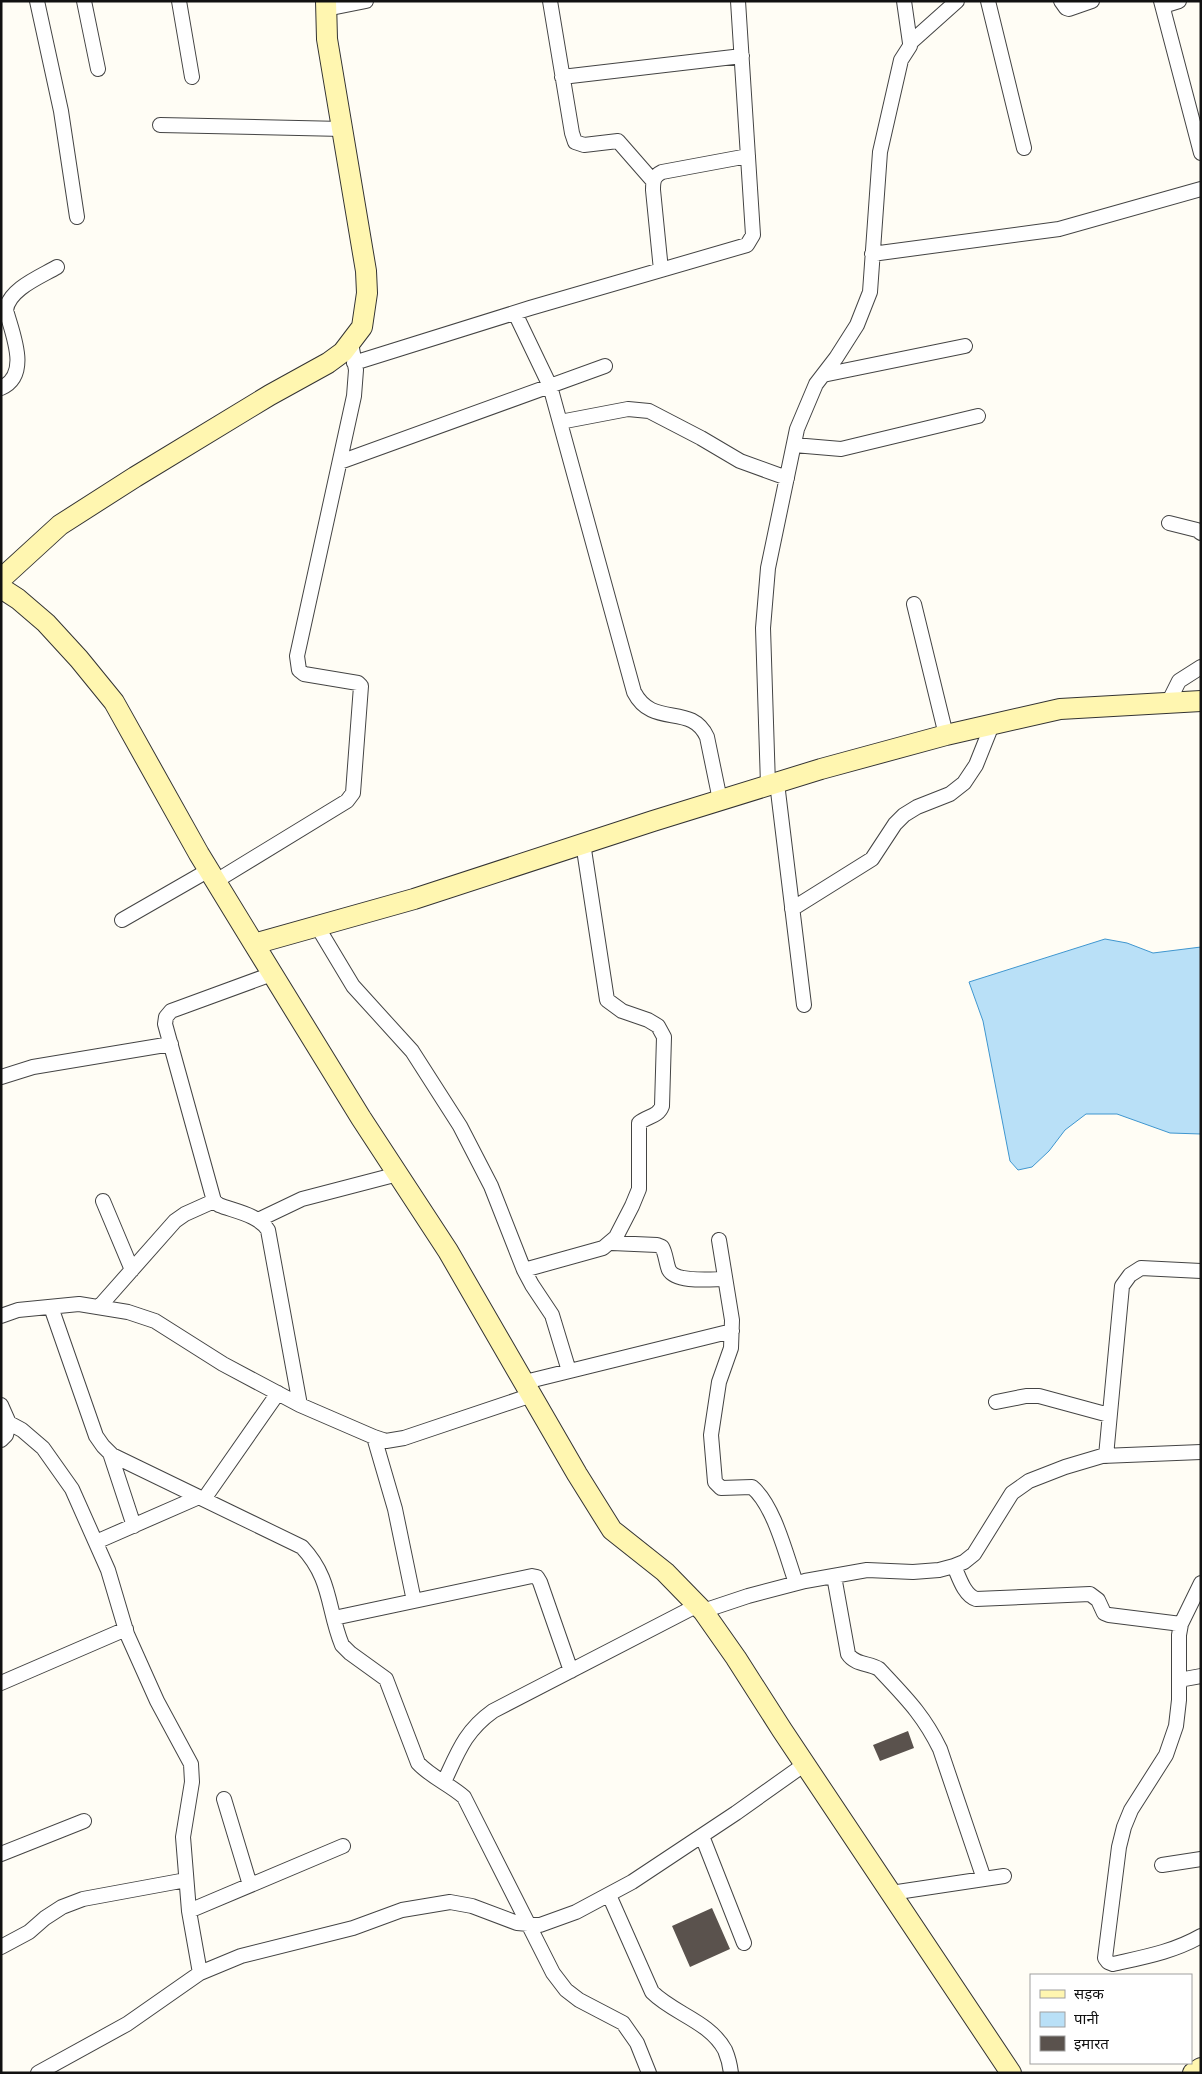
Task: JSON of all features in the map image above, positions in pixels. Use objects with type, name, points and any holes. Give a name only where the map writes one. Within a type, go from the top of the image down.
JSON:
[{"type":"main road","points":[[1,579],[60,525],[135,476],[328,363],[343,352],[352,353],[362,327],[367,293],[366,271],[327,39],[326,5]]},
{"type":"main road","points":[[1,588],[18,599],[46,623],[79,659],[114,702],[212,875],[300,1022],[448,1251],[577,1474],[612,1530],[665,1572],[701,1608],[1011,2073]]},
{"type":"main road","points":[[254,944],[414,899],[720,800],[946,734],[1060,709],[1201,701]]},
{"type":"main road","points":[[1192,2073],[1201,2068]]},
{"type":"street","points":[[37,1],[62,111],[76,217]]},
{"type":"street","points":[[84,1],[98,69]]},
{"type":"street","points":[[179,1],[192,77]]},
{"type":"street","points":[[326,5],[366,1]]},
{"type":"street","points":[[550,1],[575,142],[584,145],[618,141],[652,181],[661,270]]},
{"type":"street","points":[[122,920],[212,875],[347,802],[353,792],[361,686],[358,683],[304,674],[299,670],[297,656],[354,396],[352,353],[514,313],[747,245],[752,240],[738,1]]},
{"type":"street","points":[[904,1],[910,42]]},
{"type":"street","points":[[804,1005],[792,909],[772,784],[763,628],[768,568],[801,420],[816,384],[836,358],[857,325],[870,292],[880,152],[901,60],[910,42],[957,1]]},
{"type":"street","points":[[988,1],[1024,148]]},
{"type":"street","points":[[1061,1],[1069,9],[1092,1]]},
{"type":"street","points":[[1179,1],[1162,4],[1195,104],[1201,153]]},
{"type":"street","points":[[562,77],[742,56]]},
{"type":"street","points":[[160,125],[343,129]]},
{"type":"street","points":[[652,181],[656,175],[662,172],[748,156]]},
{"type":"street","points":[[872,254],[1059,229],[1201,189]]},
{"type":"street","points":[[1,388],[13,379],[18,365],[6,310],[7,304],[20,289],[57,267]]},
{"type":"street","points":[[514,313],[550,386],[632,683],[641,703],[663,715],[691,719],[703,729],[707,737],[720,800]]},
{"type":"street","points":[[823,375],[965,346]]},
{"type":"street","points":[[340,462],[605,366]]},
{"type":"street","points":[[560,422],[637,408],[649,411],[740,461],[787,478]]},
{"type":"street","points":[[794,445],[841,449],[978,416]]},
{"type":"street","points":[[1169,523],[1197,530],[1201,533]]},
{"type":"street","points":[[914,604],[946,734]]},
{"type":"street","points":[[1168,703],[1179,681],[1201,667]]},
{"type":"street","points":[[792,909],[872,858],[904,814],[916,807],[950,794],[964,783],[976,766],[992,725]]},
{"type":"street","points":[[583,844],[607,1000],[622,1011],[648,1020],[658,1026],[664,1037],[662,1106],[656,1114],[643,1119],[639,1123],[639,1189],[612,1243]]},
{"type":"street","points":[[317,926],[353,986],[412,1051],[460,1126],[491,1186],[524,1270],[552,1315],[569,1371]]},
{"type":"street","points":[[272,974],[171,1011],[166,1017],[165,1024],[214,1202],[258,1220],[268,1230],[300,1405]]},
{"type":"street","points":[[1,1077],[33,1067],[171,1044]]},
{"type":"street","points":[[258,1220],[302,1199],[398,1174]]},
{"type":"street","points":[[103,1201],[132,1270]]},
{"type":"street","points":[[99,1307],[175,1221],[185,1214],[214,1202]]},
{"type":"street","points":[[719,1240],[732,1320],[732,1332],[731,1348],[719,1382],[711,1435],[715,1482],[721,1488],[752,1486],[758,1492],[767,1504],[796,1583]]},
{"type":"street","points":[[524,1270],[603,1248],[612,1243],[657,1245],[662,1247],[669,1270],[674,1275],[682,1278],[725,1279]]},
{"type":"street","points":[[1106,1456],[1108,1415],[1122,1286],[1130,1275],[1141,1268],[1201,1271]]},
{"type":"street","points":[[1,1316],[18,1310],[79,1304],[128,1312],[156,1321],[223,1364],[300,1405],[386,1441],[404,1438],[452,1420],[569,1371],[732,1332]]},
{"type":"street","points":[[51,1307],[96,1436],[110,1453],[134,1526]]},
{"type":"street","points":[[96,1542],[201,1498],[278,1393]]},
{"type":"street","points":[[996,1402],[1026,1396],[1039,1396],[1108,1415]]},
{"type":"street","points":[[1,1405],[10,1423],[22,1430],[43,1448],[72,1488],[108,1570],[126,1629],[157,1701],[191,1764],[192,1782],[183,1837],[188,1911],[200,1973]]},
{"type":"street","points":[[1,1440],[6,1435],[10,1423]]},
{"type":"street","points":[[374,1437],[395,1509],[414,1601]]},
{"type":"street","points":[[444,1782],[468,1734],[479,1721],[493,1711],[571,1670],[701,1608],[796,1583],[867,1570],[913,1572],[939,1570],[954,1566],[964,1562],[974,1554],[1012,1493],[1029,1481],[1064,1467],[1106,1456],[1201,1452]]},
{"type":"street","points":[[110,1453],[302,1547],[315,1560],[324,1578],[342,1645],[350,1653],[386,1678],[418,1763],[425,1771],[464,1797],[553,1973],[566,1990],[579,2000],[623,2023],[637,2043],[649,2073]]},
{"type":"street","points":[[954,1566],[971,1598],[1090,1594],[1098,1600],[1104,1613],[1109,1615],[1181,1624]]},
{"type":"street","points":[[334,1618],[532,1576],[537,1577],[571,1670]]},
{"type":"street","points":[[834,1576],[848,1654],[851,1659],[879,1669],[917,1709],[930,1728],[940,1748],[984,1879]]},
{"type":"street","points":[[1201,1583],[1181,1624],[1179,1700],[1176,1726],[1166,1755],[1131,1810],[1124,1827],[1119,1847],[1105,1958],[1113,1964],[1164,1953],[1184,1946],[1201,1936]]},
{"type":"street","points":[[1,1683],[126,1629]]},
{"type":"street","points":[[1179,1680],[1201,1676]]},
{"type":"street","points":[[38,2073],[127,2024],[200,1973],[241,1956],[354,1928],[402,1910],[450,1902],[472,1906],[517,1923],[540,1926],[576,1912],[632,1882],[805,1764]]},
{"type":"street","points":[[224,1799],[250,1885]]},
{"type":"street","points":[[1,1854],[84,1821]]},
{"type":"street","points":[[702,1836],[744,1943]]},
{"type":"street","points":[[188,1911],[343,1846]]},
{"type":"street","points":[[1162,1865],[1201,1859]]},
{"type":"street","points":[[890,1893],[1004,1876]]},
{"type":"street","points":[[1,1947],[29,1932],[62,1907],[82,1899],[186,1880]]},
{"type":"street","points":[[609,1894],[652,1992],[662,2002],[704,2027],[718,2038],[726,2052],[732,2073]]},
{"type":"water","points":[[1105,939],[1127,943],[1153,953],[1201,947],[1201,1134],[1170,1133],[1117,1114],[1086,1114],[1065,1130],[1049,1151],[1032,1167],[1018,1170],[1010,1161],[983,1021],[969,982]]},
{"type":"building","points":[[908,1731],[914,1748],[880,1761],[873,1745]]},
{"type":"building","points":[[712,1908],[730,1949],[690,1967],[672,1926]]}]
